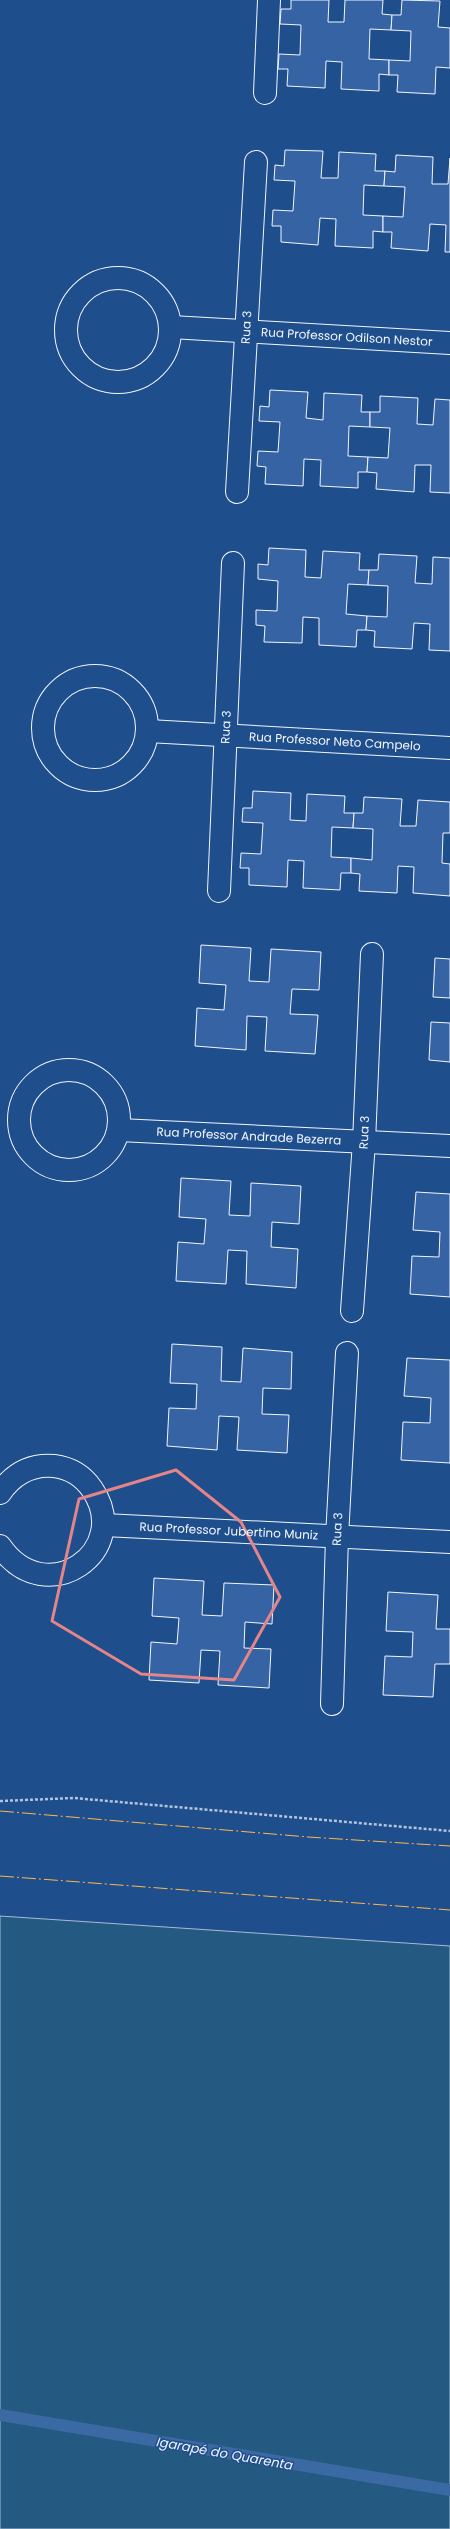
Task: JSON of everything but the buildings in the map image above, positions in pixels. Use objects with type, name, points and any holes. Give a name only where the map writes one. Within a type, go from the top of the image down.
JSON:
[{"type":"street","points":[[265,93],[269,0]]},
{"type":"street","name":"Rua 3","points":[[237,492],[256,162]]},
{"type":"street","points":[[120,277],[145,284],[163,302],[171,327],[167,352],[152,372],[128,382],[103,381],[81,368],[68,346],[66,321],[76,298],[90,286],[96,282],[120,277]]},
{"type":"street","name":"Rua Professor Odilson Nestor","points":[[171,327],[247,330],[450,343]]},
{"type":"street","name":"Rua 3","points":[[219,891],[224,734],[233,563]]},
{"type":"street","points":[[93,675],[114,679],[133,691],[145,710],[148,731],[142,753],[128,770],[108,779],[86,780],[66,772],[51,756],[43,735],[45,713],[55,694],[72,680],[93,675]]},
{"type":"street","name":"Rua Professor Neto Campelo","points":[[148,731],[224,734],[450,748]]},
{"type":"street","name":"Rua 3","points":[[352,1311],[364,1142],[372,954]]},
{"type":"street","points":[[60,1071],[85,1072],[106,1085],[118,1106],[119,1130],[109,1152],[90,1167],[66,1171],[43,1164],[25,1146],[19,1122],[23,1099],[38,1080],[60,1071]]},
{"type":"street","name":"Rua Professor Andrade Bezerra","points":[[119,1130],[450,1146]]},
{"type":"street","name":"Rua 3","points":[[332,1704],[337,1537],[347,1353]]},
{"type":"street","points":[[0,1493],[17,1474],[40,1465],[65,1467],[86,1480],[100,1500],[104,1525],[96,1549],[79,1567],[56,1575],[31,1573],[10,1560],[0,1546]]},
{"type":"street","name":"Rua Professor Jubertino Muniz","points":[[104,1525],[450,1542]]},
{"type":"path","points":[[0,1801],[74,1798],[450,1831]]},
{"type":"highlighted area","points":[[176,1470],[241,1522],[280,1597],[234,1680],[141,1674],[52,1621],[79,1499]]},
{"type":"shaded area","points":[[0,1916],[450,1946],[450,2529],[0,2529]]},
{"type":"waterway","name":"Igarapé do Quarenta","points":[[0,2415],[450,2490]]},
{"type":"power","points":[[0,1811],[308,1837],[450,1846]]},
{"type":"power","points":[[0,1876],[450,1910]]}]
